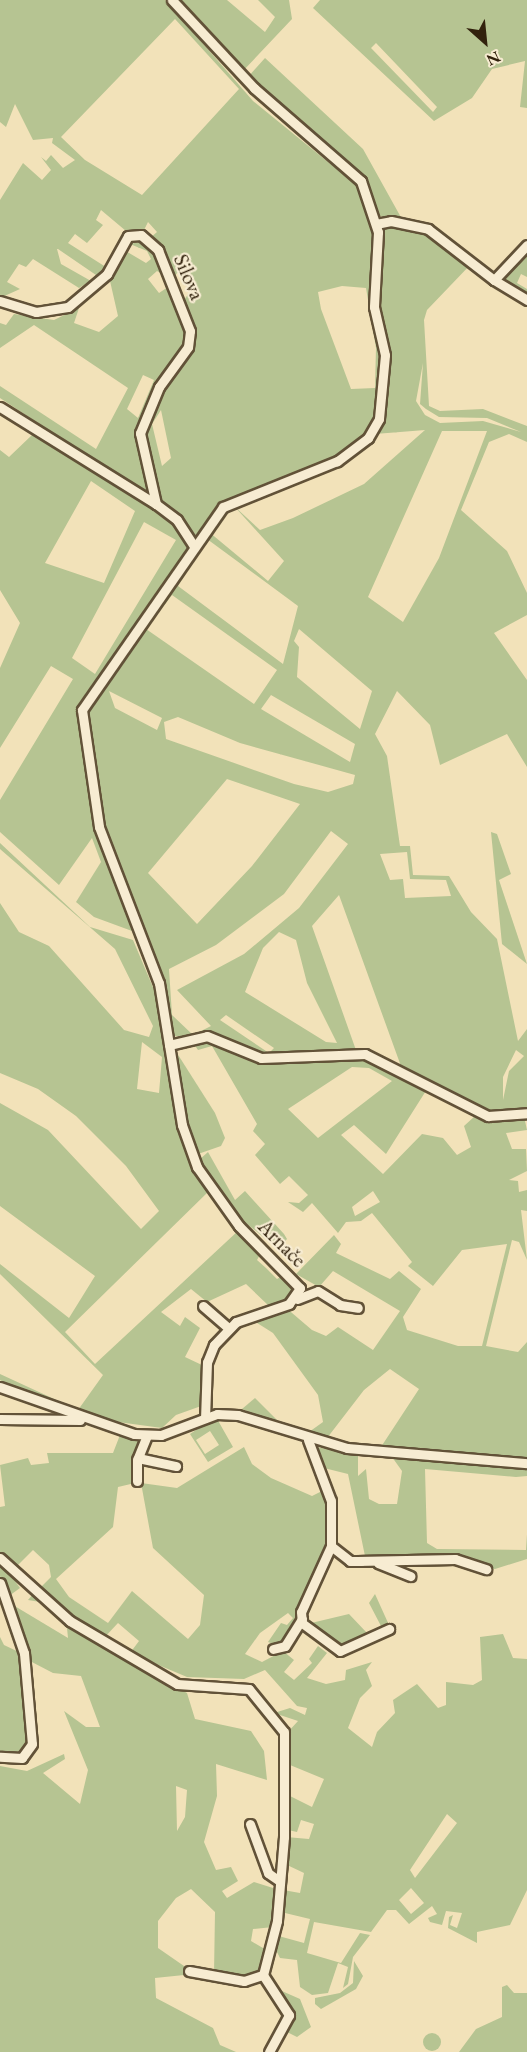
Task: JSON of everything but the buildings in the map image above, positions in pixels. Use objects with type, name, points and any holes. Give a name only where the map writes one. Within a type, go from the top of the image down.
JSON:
[{"type":"street","points":[[172,0],[254,88],[361,182],[376,224],[391,221],[428,229],[494,280],[527,300]]},
{"type":"street","name":"Arnače","points":[[228,1328],[297,1299],[296,1280],[239,1226],[197,1167],[182,1125],[159,983],[99,827],[82,710],[223,507],[337,460],[368,438],[379,419],[385,355],[374,307],[376,224]]},
{"type":"street","name":"Silova","points":[[0,301],[36,312],[68,307],[107,274],[128,236],[141,235],[158,250],[190,331],[188,347],[159,387],[140,433],[156,504]]},
{"type":"street","points":[[494,280],[527,245]]},
{"type":"street","points":[[0,407],[156,504],[177,520],[194,546]]},
{"type":"street","points":[[169,1045],[207,1036],[261,1058],[365,1054],[488,1116],[527,1113]]},
{"type":"street","points":[[296,1280],[340,1305],[358,1308]]},
{"type":"street","points":[[297,1299],[318,1291]]},
{"type":"street","points":[[203,1306],[228,1328],[207,1362],[205,1419]]},
{"type":"street","points":[[0,1387],[86,1420],[147,1435],[174,1432],[205,1419],[238,1415],[308,1440],[484,1463],[527,1462]]},
{"type":"street","points":[[0,1419],[86,1420]]},
{"type":"street","points":[[137,1480],[138,1458],[147,1435]]},
{"type":"street","points":[[273,1649],[285,1646],[302,1618],[331,1545],[331,1501],[308,1440]]},
{"type":"street","points":[[138,1458],[176,1466]]},
{"type":"street","points":[[331,1545],[357,1561],[394,1565],[411,1576]]},
{"type":"street","points":[[0,1558],[70,1621],[126,1655],[177,1684],[242,1687],[271,1714],[287,1745],[277,1921],[263,1975],[289,2015],[269,2052]]},
{"type":"street","points":[[357,1561],[455,1559],[486,1569]]},
{"type":"street","points":[[0,1583],[24,1653],[32,1744],[22,1758],[0,1757]]},
{"type":"street","points":[[302,1618],[339,1651],[389,1629]]},
{"type":"street","points":[[250,1824],[268,1874],[278,1880]]},
{"type":"street","points":[[189,1971],[244,1981],[263,1975]]},
{"type":"green space","points":[[0,0],[165,0],[253,101],[360,188],[374,227],[382,351],[377,422],[349,451],[214,512],[195,538],[159,502],[143,431],[165,384],[187,358],[191,345],[182,303],[195,284],[179,271],[171,280],[150,238],[157,232],[148,222],[143,232],[126,231],[101,210],[96,220],[103,225],[87,243],[75,234],[68,243],[109,269],[92,280],[96,275],[57,249],[61,264],[90,281],[79,288],[33,259],[26,267],[19,264],[7,282],[20,289],[0,298],[0,200],[23,163],[42,180],[51,170],[41,157],[46,161],[51,155],[63,168],[75,160],[52,143],[53,138],[33,140],[15,104],[6,127],[0,122]],"holes":[[[175,19],[239,89],[142,195],[85,160],[61,137]],[[342,286],[366,288],[376,348],[375,388],[351,389],[321,309],[318,292]],[[161,410],[171,458],[162,466],[152,424]]]},
{"type":"green space","points":[[177,0],[227,0],[265,32],[275,17],[258,0],[289,0],[292,19],[242,72]]},
{"type":"green space","points":[[320,0],[527,0],[527,108],[520,107],[525,61],[492,69],[472,98],[434,121],[313,8]],"holes":[[[376,43],[437,107],[433,112],[371,48]]]},
{"type":"green space","points":[[265,58],[363,149],[403,221],[379,216],[361,177],[247,78]]},
{"type":"green space","points":[[391,223],[420,228],[472,263],[427,310],[424,320],[429,406],[440,411],[483,409],[527,426],[527,442],[509,434],[489,442],[461,510],[507,551],[527,593],[527,615],[494,633],[527,680],[527,767],[507,734],[440,765],[430,725],[397,691],[375,734],[387,756],[400,846],[410,846],[413,875],[449,876],[471,912],[497,939],[518,1041],[527,1029],[527,1110],[509,1117],[479,1109],[402,1069],[339,895],[312,926],[357,1053],[260,1056],[221,1039],[174,1036],[164,988],[102,830],[85,709],[209,532],[268,581],[284,561],[234,506],[260,530],[293,518],[364,484],[425,430],[375,434],[388,383],[378,306],[380,234]],"holes":[[[423,363],[420,404],[426,409],[439,417],[487,418],[521,432],[483,421],[440,423],[425,415],[416,401]],[[442,431],[487,431],[439,558],[403,622],[368,597]],[[207,539],[298,606],[283,664],[178,586]],[[172,595],[277,670],[254,704],[146,629]],[[299,629],[372,691],[360,729],[297,677],[299,647],[294,641]],[[109,691],[162,718],[157,730],[115,708]],[[271,695],[355,744],[350,762],[261,709]],[[178,717],[240,743],[355,775],[353,784],[328,792],[294,784],[166,739],[164,722]],[[227,779],[300,804],[252,866],[197,924],[148,873]],[[331,831],[348,844],[299,908],[244,954],[177,990],[211,1026],[193,1035],[172,1015],[169,969],[216,945],[284,894]],[[407,852],[410,879],[446,880],[451,896],[405,898],[403,879],[390,880],[380,854]],[[279,932],[296,940],[307,983],[337,1043],[326,1042],[245,992],[263,948]],[[226,1015],[274,1048],[269,1053],[220,1020]],[[516,1050],[524,1056],[509,1071],[503,1100],[503,1077]]]},
{"type":"green space","points":[[139,242],[152,251],[167,277],[157,271],[148,279],[159,293],[168,287],[189,335],[139,432],[150,497],[0,398],[0,386],[96,449],[128,388],[34,325],[0,348],[0,323],[6,325],[14,314],[54,320],[79,308],[74,323],[99,332],[118,316],[110,281],[124,250],[146,263],[151,259],[147,251],[130,244]],"holes":[[[143,375],[154,380],[138,418],[127,409]]]},
{"type":"green space","points":[[527,249],[527,277],[521,274],[517,283],[527,289],[527,298],[500,280]]},
{"type":"green space","points":[[10,417],[169,521],[190,546],[87,693],[79,715],[93,815],[132,931],[94,917],[76,902],[101,862],[92,838],[59,885],[0,832],[0,800],[73,679],[51,666],[0,748],[0,668],[20,623],[0,590],[0,450],[9,457],[32,435]],"holes":[[[91,481],[135,511],[104,583],[45,563]],[[144,522],[176,540],[95,674],[72,658]]]},
{"type":"green space","points":[[491,832],[497,834],[511,874],[499,880],[527,964],[502,944]]},
{"type":"green space","points":[[0,843],[90,927],[133,940],[158,999],[182,1138],[208,1192],[65,1332],[95,1364],[239,1230],[262,1251],[257,1260],[277,1279],[286,1274],[297,1285],[292,1299],[270,1307],[246,1284],[207,1302],[191,1289],[161,1312],[180,1326],[185,1317],[200,1328],[185,1357],[204,1366],[204,1405],[176,1415],[162,1428],[96,1419],[26,1395],[0,1380],[0,1374],[78,1410],[103,1375],[0,1274],[0,1264],[69,1318],[95,1276],[0,1206],[0,1103],[48,1130],[141,1229],[159,1211],[126,1166],[76,1116],[38,1089],[0,1073],[0,903],[19,932],[49,946],[124,1030],[149,1037],[153,1026],[115,949],[0,849]],"holes":[[[142,1042],[162,1057],[159,1093],[137,1089]]]},
{"type":"green space","points":[[203,1039],[273,1061],[360,1057],[429,1086],[386,1154],[354,1125],[341,1135],[383,1174],[422,1134],[443,1138],[457,1155],[471,1147],[464,1126],[475,1116],[525,1121],[527,1130],[506,1133],[512,1149],[526,1149],[527,1171],[509,1180],[518,1181],[519,1192],[527,1190],[527,1211],[521,1210],[527,1260],[519,1242],[512,1240],[486,1346],[518,1352],[527,1342],[527,1460],[379,1450],[419,1389],[390,1369],[364,1390],[324,1442],[309,1432],[323,1422],[318,1395],[273,1333],[251,1319],[285,1307],[312,1330],[326,1336],[338,1327],[373,1350],[400,1311],[333,1271],[319,1287],[296,1274],[334,1235],[341,1244],[336,1253],[390,1279],[399,1271],[421,1289],[403,1317],[407,1330],[458,1346],[482,1346],[507,1244],[462,1250],[433,1286],[408,1266],[412,1262],[372,1213],[361,1221],[346,1222],[338,1233],[312,1203],[303,1212],[288,1202],[299,1203],[308,1195],[289,1176],[280,1184],[255,1155],[265,1144],[253,1131],[257,1124],[212,1046],[198,1050],[192,1041]],"holes":[[[352,1067],[369,1068],[392,1081],[318,1138],[288,1109]],[[373,1191],[380,1202],[355,1216],[352,1207]]]},
{"type":"green space","points":[[175,1050],[215,1113],[225,1138],[221,1146],[198,1154],[191,1145]]},
{"type":"green space","points":[[208,1152],[235,1200],[245,1191],[284,1234],[287,1239],[278,1249],[236,1215],[199,1160]]},
{"type":"green space","points":[[255,1398],[277,1420],[279,1424],[242,1409]]},
{"type":"green space","points":[[216,1417],[233,1447],[208,1462],[190,1434]],"holes":[[[210,1431],[219,1445],[205,1454],[196,1440]]]},
{"type":"green space","points":[[120,1435],[142,1440],[135,1483],[118,1487],[113,1527],[56,1579],[69,1597],[108,1623],[132,1591],[188,1639],[200,1625],[204,1595],[153,1548],[141,1483],[177,1488],[244,1447],[252,1464],[271,1478],[312,1496],[324,1490],[329,1542],[282,1647],[268,1642],[281,1623],[287,1625],[293,1618],[288,1613],[260,1633],[245,1654],[262,1662],[283,1651],[294,1660],[284,1672],[294,1680],[312,1663],[309,1659],[318,1646],[327,1653],[307,1678],[326,1684],[345,1680],[346,1670],[372,1662],[366,1670],[372,1686],[360,1698],[348,1728],[372,1747],[377,1732],[395,1713],[393,1700],[417,1684],[438,1708],[446,1705],[446,1682],[473,1685],[482,1680],[480,1637],[503,1634],[513,1658],[527,1659],[527,1890],[510,1925],[477,1932],[477,1943],[448,1928],[449,1917],[453,1915],[450,1925],[457,1928],[462,1913],[446,1911],[442,1925],[430,1922],[428,1918],[437,1914],[432,1906],[409,1924],[396,1910],[387,1910],[371,1932],[314,1922],[307,1953],[341,1963],[360,1933],[370,1935],[353,1957],[348,1984],[343,1988],[348,1967],[338,1963],[328,1993],[312,1995],[300,1987],[297,1960],[280,1958],[273,1944],[275,1935],[304,1943],[310,1919],[285,1913],[283,1890],[300,1893],[304,1873],[285,1864],[286,1837],[309,1839],[314,1824],[301,1820],[297,1832],[288,1830],[286,1794],[312,1807],[324,1779],[290,1765],[287,1733],[298,1721],[274,1713],[290,1708],[305,1715],[307,1708],[297,1706],[265,1670],[244,1679],[187,1677],[130,1653],[139,1641],[118,1623],[103,1639],[68,1618],[38,1590],[51,1577],[49,1565],[33,1550],[15,1568],[0,1554],[0,1507],[5,1506],[0,1465],[28,1458],[31,1465],[49,1463],[47,1453],[113,1453]],"holes":[[[447,1814],[457,1823],[415,1878],[410,1870]],[[411,1888],[424,1903],[411,1914],[399,1900]]]},
{"type":"green space","points":[[314,1447],[358,1453],[358,1476],[366,1469],[369,1499],[379,1504],[397,1504],[402,1471],[392,1457],[527,1466],[527,1476],[516,1477],[425,1469],[427,1543],[437,1549],[526,1550],[527,1534],[527,1559],[495,1569],[396,1554],[365,1556],[348,1474],[324,1468]]},
{"type":"green space","points":[[0,1560],[20,1588],[9,1596],[0,1576]]},
{"type":"green space","points":[[34,1593],[125,1660],[187,1693],[195,1719],[251,1731],[264,1751],[267,1780],[216,1764],[217,1796],[204,1842],[216,1870],[231,1867],[238,1881],[222,1891],[227,1898],[254,1882],[273,1888],[273,1927],[253,1929],[251,1941],[268,1951],[260,1972],[248,1979],[214,1973],[215,1912],[191,1889],[176,1898],[158,1921],[158,1948],[184,1966],[184,1975],[155,1978],[156,1998],[213,2028],[220,2045],[236,2052],[0,2052],[0,1766],[27,1771],[64,1754],[65,1759],[43,1773],[80,1804],[88,1770],[64,1711],[86,1727],[100,1727],[81,1676],[53,1673],[28,1660],[13,1605],[68,1638],[67,1628],[46,1603],[28,1600]],"holes":[[[176,1786],[187,1790],[185,1817],[177,1831]]]},
{"type":"green space","points":[[375,1594],[389,1625],[339,1649],[307,1624],[349,1614],[367,1633],[381,1626],[369,1603]]},
{"type":"green space","points":[[0,1637],[4,1645],[23,1654],[31,1742],[21,1754],[0,1753]]},
{"type":"green space","points":[[354,1961],[363,1976],[356,1989],[321,2009],[315,2004],[315,1998],[340,1993],[353,1983]]},
{"type":"green space","points":[[266,1984],[300,1999],[311,2027],[297,2037],[285,2031],[290,2023]]},
{"type":"green space","points":[[507,1985],[514,1993],[527,1993],[527,2052],[459,2052],[476,2029],[502,2017],[502,1987]]},
{"type":"green space","points":[[428,2033],[436,2033],[441,2038],[439,2049],[428,2051],[423,2046],[423,2038]]}]
